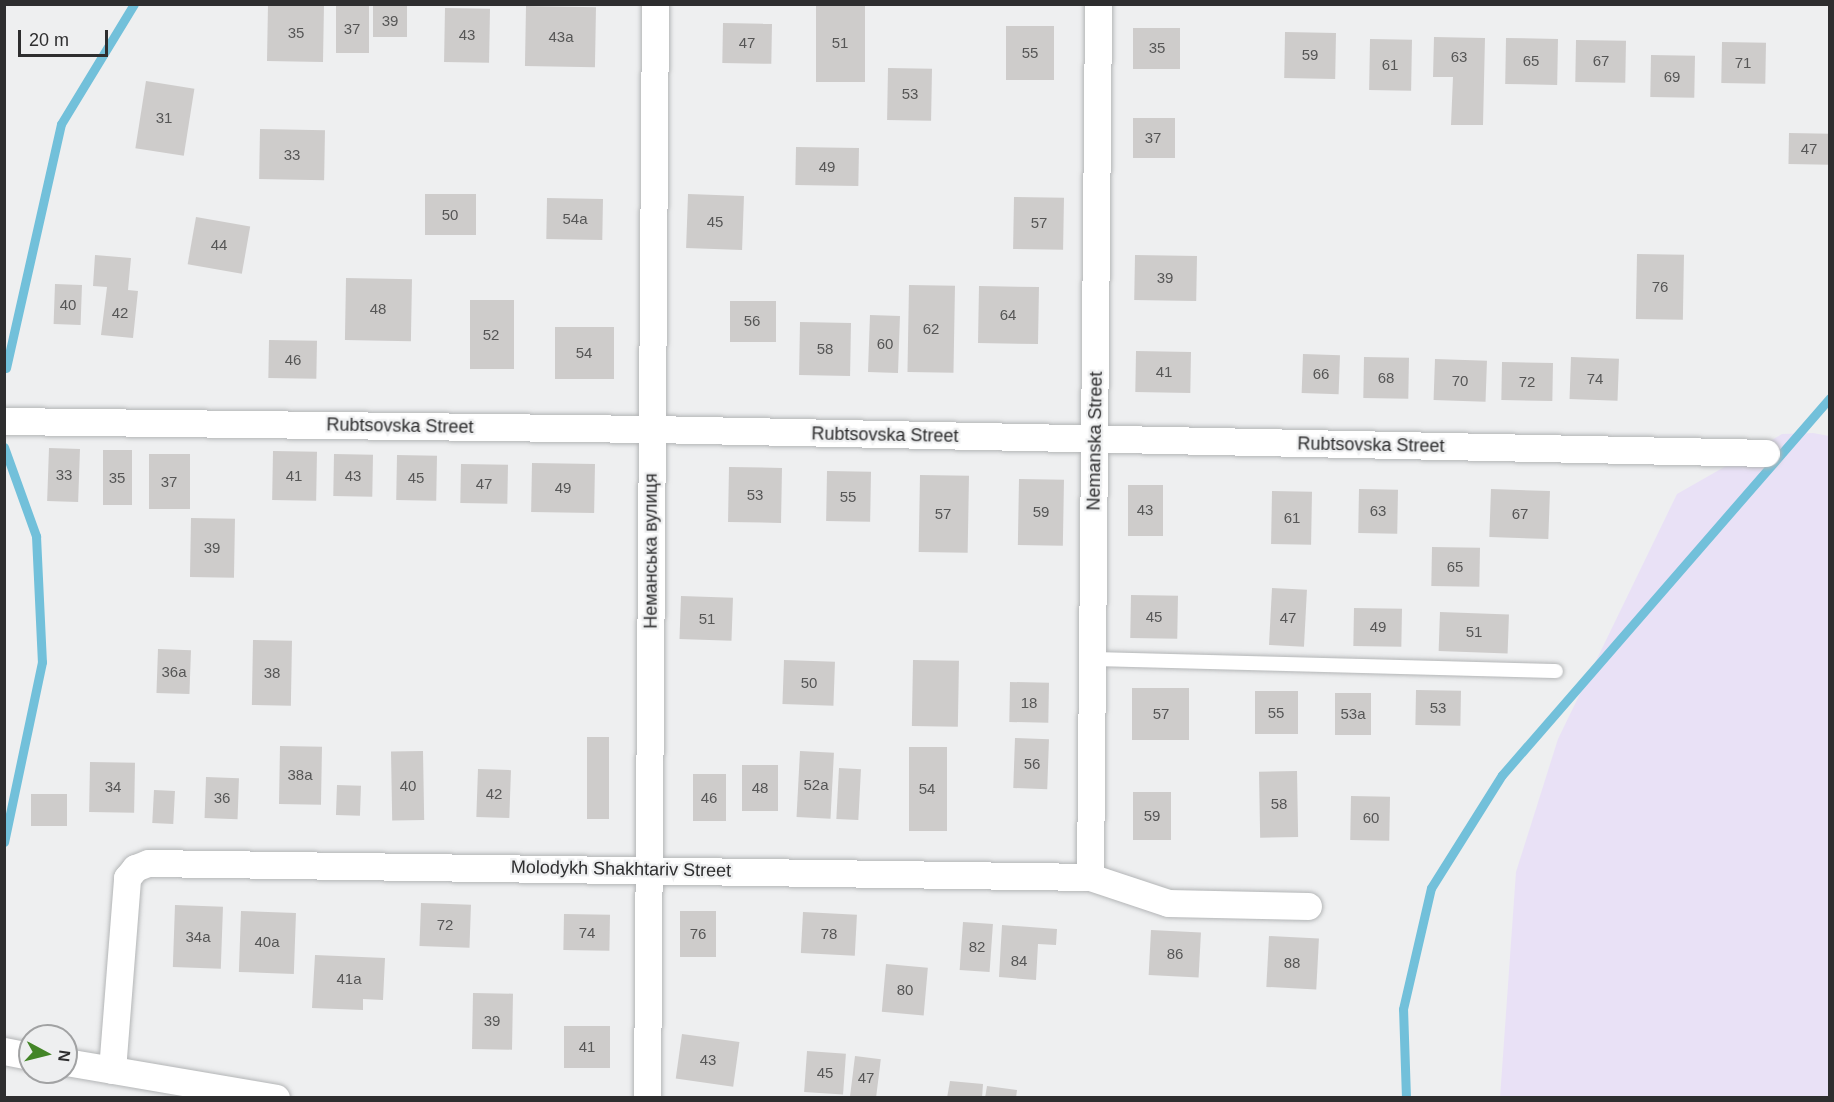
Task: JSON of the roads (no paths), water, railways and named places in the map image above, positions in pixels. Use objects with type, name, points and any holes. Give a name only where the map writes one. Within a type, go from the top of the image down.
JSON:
[{"type":"street","name":"Неманська вулиця","points":[[647,1098],[655,4]]},
{"type":"street","name":"Nemanska Street","points":[[1090,877],[1098,4]]},
{"type":"street","name":"Rubtsovska Street","points":[[4,421],[652,429],[1766,453]]},
{"type":"street","name":"Molodykh Shakhtariv Street","points":[[112,1070],[127,878],[135,868],[148,863],[1090,877],[1168,903],[1308,906]]},
{"type":"street","points":[[78,1064],[276,1098]]},
{"type":"lane","points":[[1092,659],[1556,670]]},
{"type":"waterway","points":[[6,368],[61,124],[134,4]]},
{"type":"waterway","points":[[1406,1098],[1403,1009],[1431,888],[1502,775],[1830,398]]},
{"type":"waterway","points":[[4,447],[36,536],[42,662],[4,842]]}]
